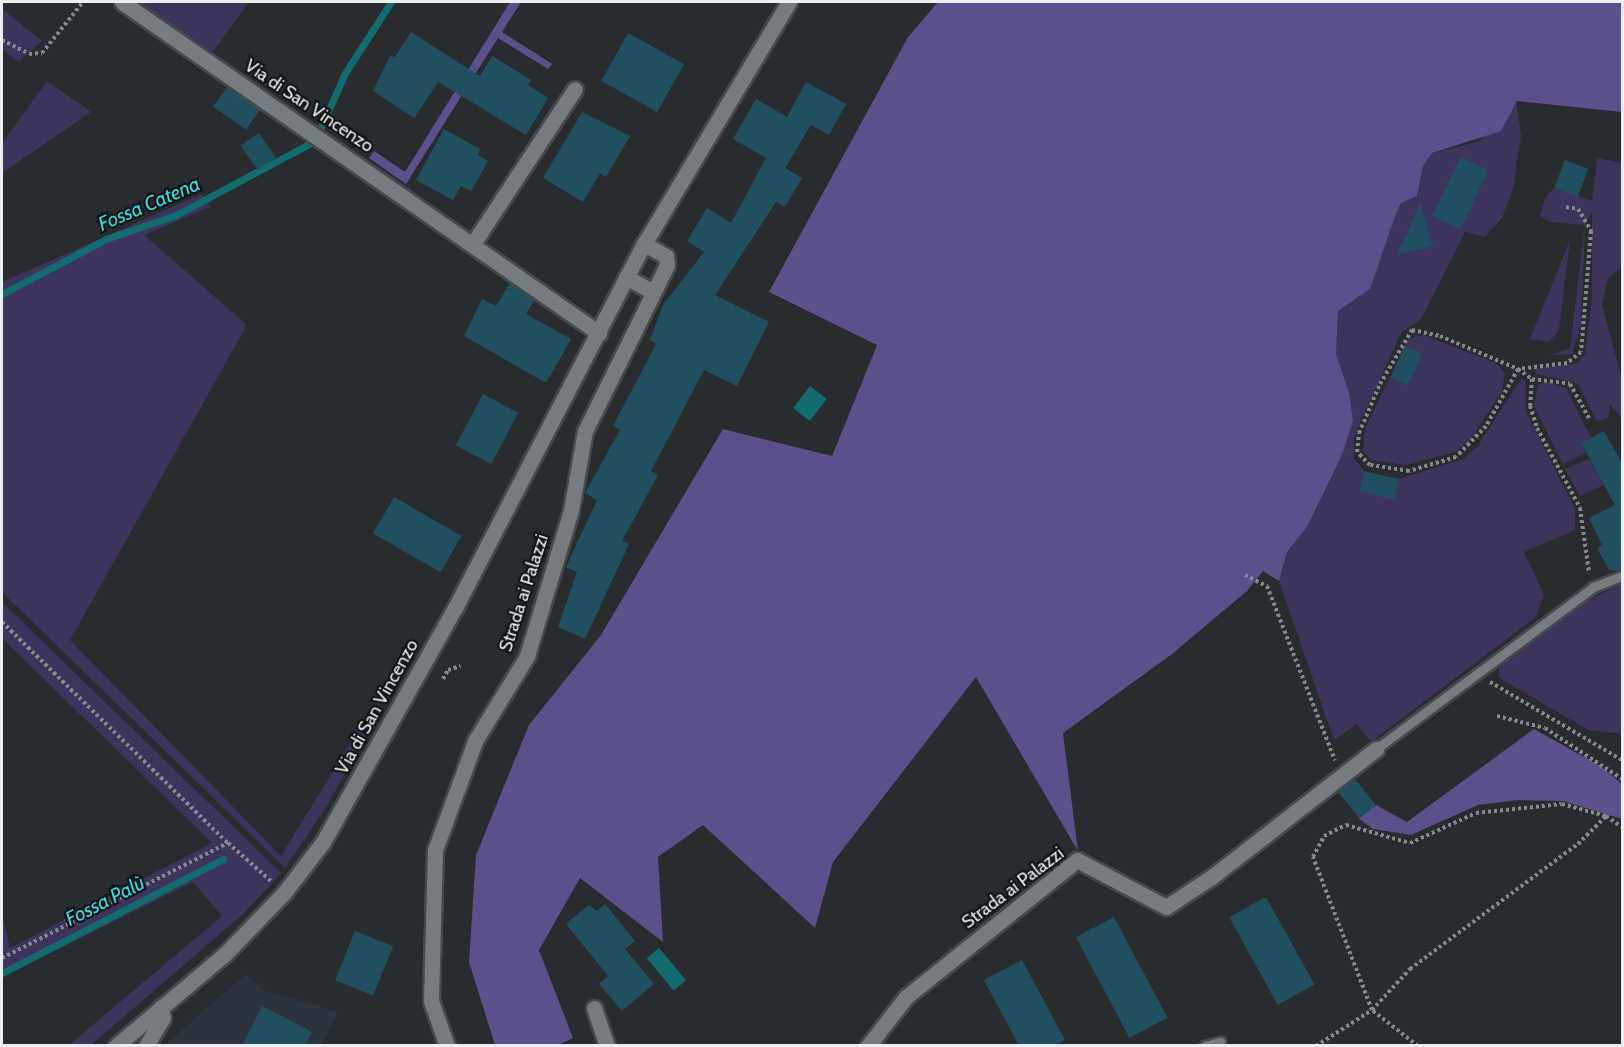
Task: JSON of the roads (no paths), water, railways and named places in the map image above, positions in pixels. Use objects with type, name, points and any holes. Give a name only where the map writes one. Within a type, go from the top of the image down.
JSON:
[{"type":"street","name":"Via di San Vincenzo","points":[[122,2],[474,243],[599,333]]},
{"type":"street","name":"Via di San Vincenzo","points":[[116,1046],[225,954],[284,893],[347,800],[599,333],[644,244],[789,2]]},
{"type":"street","points":[[474,243],[575,89]]},
{"type":"street","name":"Strada ai Palazzi","points":[[447,1046],[431,1001],[435,850],[475,741],[527,656],[571,510],[585,431],[669,260],[644,244]]},
{"type":"street","points":[[626,277],[652,292]]},
{"type":"street","name":"Strada ai Palazzi","points":[[868,1046],[906,997],[1077,860],[1166,907],[1214,876],[1376,749]]},
{"type":"street","points":[[146,1046],[163,1018],[161,1007]]},
{"type":"street","points":[[594,1008],[607,1046]]},
{"type":"lane","points":[[1376,749],[1473,673],[1590,589],[1623,576]]},
{"type":"lane","points":[[1205,1046],[1220,1042]]},
{"type":"water","points":[[810,386],[827,399],[810,421],[793,408]]},
{"type":"water","points":[[659,948],[686,980],[674,990],[647,958]]},
{"type":"waterway","name":"Fossa Catena","points":[[321,127],[345,73],[391,2]]},
{"type":"waterway","name":"Fossa Catena","points":[[2,294],[106,239],[176,215],[309,144]]},
{"type":"waterway","name":"Fossa Palù","points":[[2,973],[223,859]]}]
